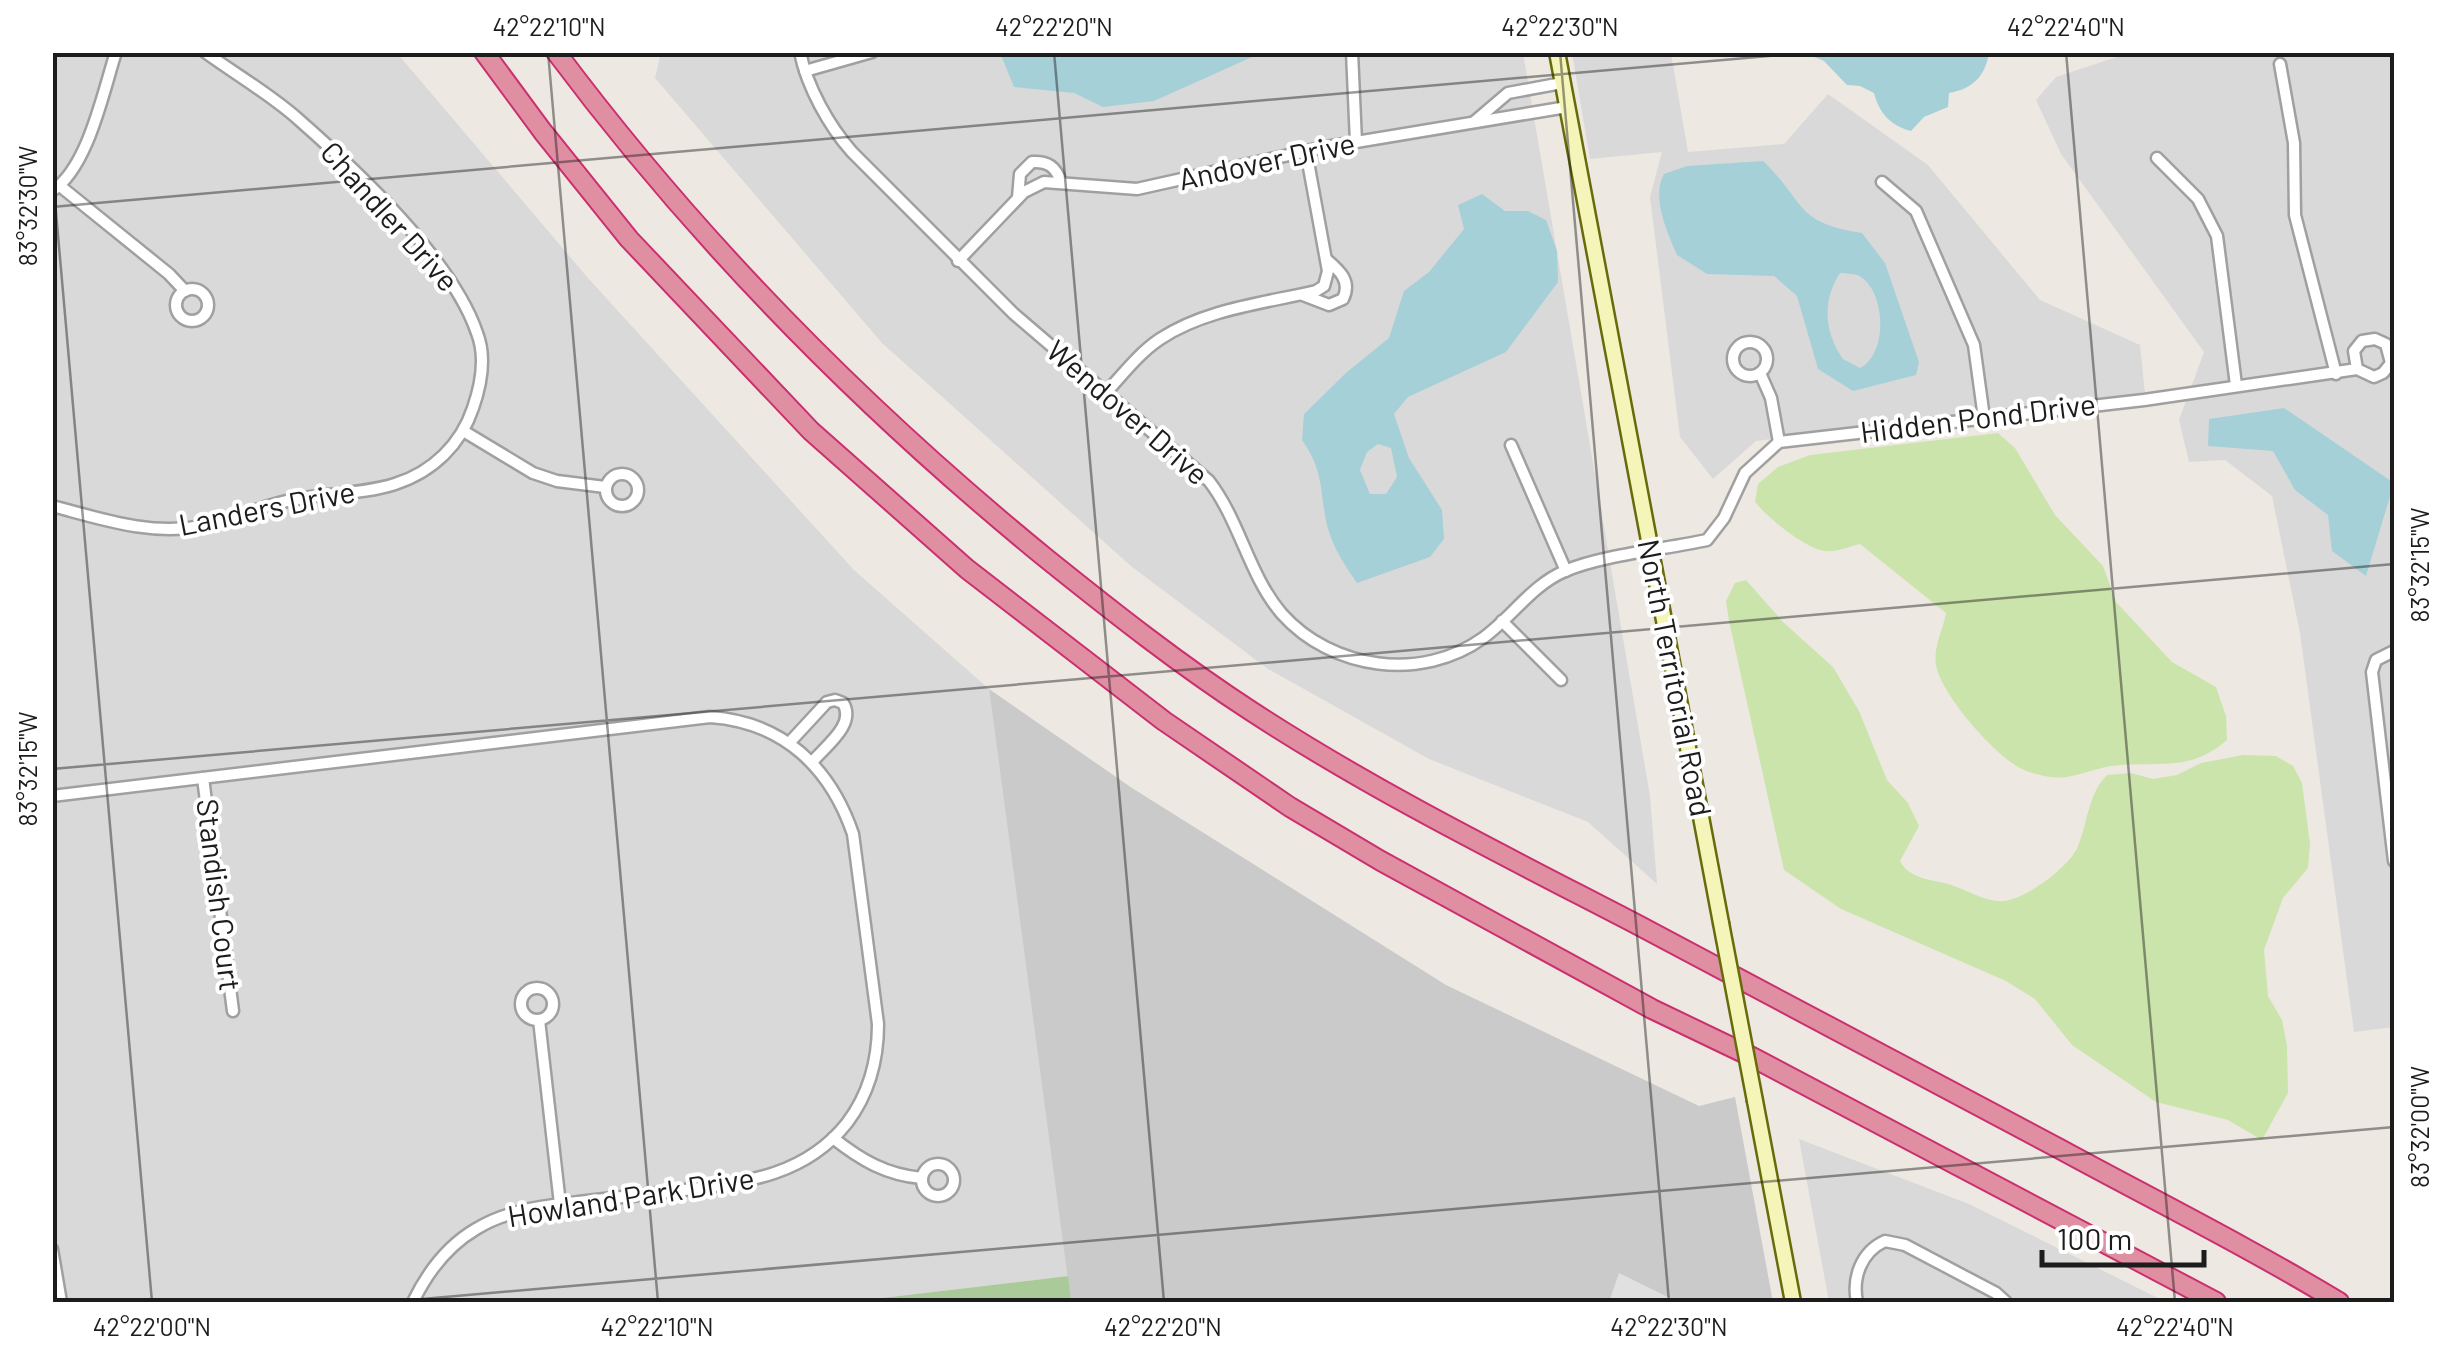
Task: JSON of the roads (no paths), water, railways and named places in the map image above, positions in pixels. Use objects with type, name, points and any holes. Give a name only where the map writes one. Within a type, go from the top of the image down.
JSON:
[{"type":"highway","points":[[484,52],[630,239],[685,302],[811,431],[967,569],[1149,710],[1290,807],[1381,861],[1652,1008],[1752,1056],[2216,1302]]},
{"type":"highway","points":[[556,52],[681,208],[750,286],[853,390],[960,488],[1079,584],[1249,710],[1460,832],[2339,1302]]},
{"type":"main road","name":"North Territorial Road","points":[[1557,52],[1793,1302]]},
{"type":"street","points":[[116,52],[84,150],[56,189],[169,274],[184,290]]},
{"type":"street","name":"Chandler Drive","points":[[205,52],[296,117],[374,192],[460,295],[479,336],[482,364],[478,394],[465,432]]},
{"type":"street","name":"Wendover Drive","points":[[800,52],[805,70],[844,144],[958,261],[1208,481],[1226,507],[1272,600],[1290,622],[1317,642],[1348,657],[1375,664],[1411,665],[1461,651],[1502,621],[1536,589],[1566,570],[1650,552]]},
{"type":"street","points":[[805,70],[872,52]]},
{"type":"street","points":[[1352,52],[1356,142]]},
{"type":"street","points":[[2280,64],[2294,144],[2295,216],[2336,374]]},
{"type":"street","name":"Andover Drive","points":[[1473,122],[1508,93],[1562,83]]},
{"type":"street","name":"Andover Drive","points":[[958,261],[1032,186],[1062,182],[1137,190],[1306,151],[1566,107]]},
{"type":"street","points":[[1105,394],[1143,352],[1175,330],[1227,312],[1316,291],[1326,283],[1326,259],[1306,151]]},
{"type":"street","points":[[2157,158],[2198,199],[2217,236],[2236,385]]},
{"type":"street","name":"Andover Drive","points":[[1018,198],[1020,174],[1032,162],[1048,164],[1062,182]]},
{"type":"street","points":[[1882,182],[1916,211],[1924,229],[1974,345],[1984,418]]},
{"type":"street","points":[[1302,294],[1329,305],[1343,299],[1347,289],[1344,278],[1326,259]]},
{"type":"street","name":"Hidden Pond Drive","points":[[1779,442],[2144,400],[2356,369]]},
{"type":"street","points":[[1650,552],[1707,540],[1724,518],[1745,473],[1779,442],[1771,398],[1760,373]]},
{"type":"street","points":[[465,432],[532,473],[605,488]]},
{"type":"street","name":"Landers Drive","points":[[52,506],[127,526],[202,526],[292,500],[394,484],[441,458],[465,432]]},
{"type":"street","points":[[1511,444],[1566,570]]},
{"type":"street","points":[[1502,621],[1560,680]]},
{"type":"street","points":[[2394,651],[2376,660],[2372,672],[2388,757],[2394,861]]},
{"type":"street","points":[[790,742],[827,702],[843,703],[847,722],[813,762]]},
{"type":"street","name":"Howland Park Drive","points":[[52,796],[697,718],[746,722],[790,742],[813,762],[836,792],[852,834],[878,1024],[876,1055],[868,1085],[853,1114],[833,1138],[799,1164],[758,1180],[516,1212],[474,1230],[441,1258],[412,1302]]},
{"type":"street","name":"Standish Court","points":[[203,778],[233,1011]]},
{"type":"street","points":[[539,1020],[560,1204]]},
{"type":"street","points":[[833,1138],[872,1166],[922,1178]]},
{"type":"street","points":[[1857,1302],[1854,1284],[1858,1270],[1872,1249],[1886,1241],[1905,1245],[2006,1302]]},
{"type":"street","points":[[52,1249],[61,1302]]},
{"type":"water","points":[[1989,52],[1976,80],[1949,93],[1948,107],[1924,117],[1911,131],[1887,118],[1874,93],[1847,85],[1824,61],[1805,53]]},
{"type":"water","points":[[1000,53],[1261,53],[1154,101],[1103,107],[1074,93],[1014,87]]},
{"type":"water","points":[[1763,161],[1812,217],[1862,233],[1885,263],[1919,362],[1916,375],[1853,391],[1818,369],[1797,296],[1774,276],[1707,274],[1677,255],[1662,214],[1660,183],[1664,174],[1687,166]],"holes":[[[1840,273],[1857,275],[1867,282],[1878,306],[1876,349],[1860,368],[1843,359],[1829,327],[1830,294]]]},
{"type":"water","points":[[1482,194],[1505,211],[1528,211],[1546,220],[1557,251],[1558,282],[1506,352],[1408,397],[1394,414],[1409,458],[1442,510],[1444,539],[1430,557],[1357,583],[1329,533],[1318,472],[1302,440],[1304,414],[1389,338],[1404,291],[1429,272],[1464,229],[1458,205]],"holes":[[[1378,444],[1391,448],[1397,477],[1386,494],[1370,494],[1360,470],[1367,452]]]},
{"type":"water","points":[[2284,408],[2394,483],[2366,576],[2332,551],[2328,515],[2295,490],[2273,451],[2208,446],[2209,419]]}]
